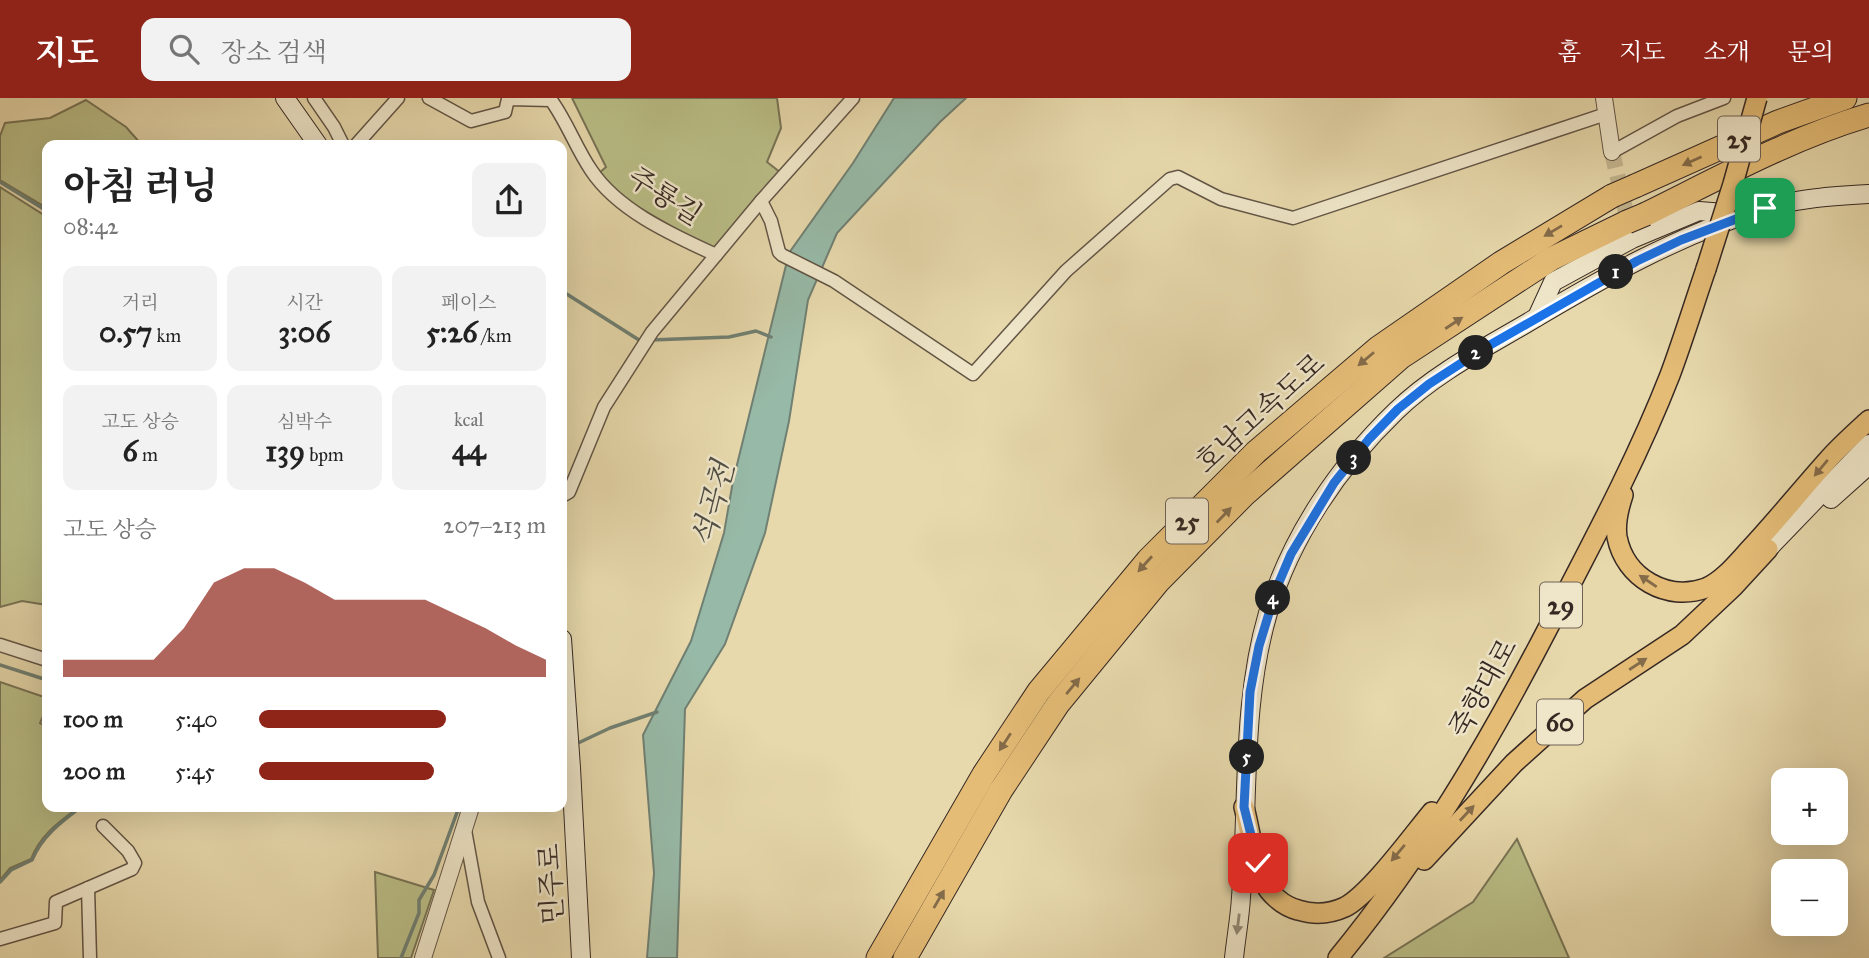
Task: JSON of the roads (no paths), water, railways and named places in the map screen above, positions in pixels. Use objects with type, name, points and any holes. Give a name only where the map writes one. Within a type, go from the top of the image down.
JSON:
[{"type":"highway","name":"호남고속도로","points":[[878,958],[984,774],[1039,691],[1148,560],[1256,452],[1378,348],[1501,263],[1612,196],[1778,122],[1846,98]]},
{"type":"highway","name":"호남고속도로","points":[[905,958],[1001,790],[1058,704],[1158,582],[1245,494],[1401,357],[1551,259],[1773,150],[1837,124],[1869,115]]},
{"type":"highway","points":[[1722,177],[1847,132],[1869,127]]},
{"type":"main road","points":[[285,98],[314,140]]},
{"type":"main road","name":"죽향대로","points":[[1338,958],[1424,845],[1473,763],[1520,683],[1642,442],[1670,374],[1706,269],[1757,98]]},
{"type":"main road","points":[[1234,958],[1241,896],[1250,692],[1259,646],[1277,587],[1305,530],[1334,483],[1369,439],[1398,409],[1429,384],[1537,317],[1648,256],[1681,240],[1765,208],[1818,197],[1869,194]]},
{"type":"main road","points":[[1642,442],[1619,507],[1616,534],[1622,553],[1633,572],[1657,588],[1679,591],[1707,587],[1731,569],[1828,460],[1869,420]]},
{"type":"main road","name":"60","points":[[1371,917],[1514,763],[1586,699],[1682,635],[1733,587],[1869,444]]},
{"type":"main road","points":[[1768,549],[1869,465]]},
{"type":"main road","name":"민주로","points":[[567,709],[581,958]]},
{"type":"main road","points":[[1244,807],[1264,881],[1275,897],[1291,908],[1309,914],[1329,913],[1347,906],[1362,894],[1473,763]]},
{"type":"street","points":[[314,98],[340,140]]},
{"type":"street","points":[[360,140],[398,98]]},
{"type":"street","name":"주룡길","points":[[429,98],[471,121],[505,112],[508,99],[551,99],[565,119],[592,172],[604,186],[639,214],[716,255]]},
{"type":"street","points":[[567,493],[604,407],[653,332],[761,201],[853,98]]},
{"type":"street","points":[[761,201],[782,255],[825,277],[973,374],[1066,271],[1170,179],[1178,177],[1221,199],[1293,218],[1605,106],[1612,152],[1677,116],[1724,98]]},
{"type":"street","points":[[0,645],[42,658]]},
{"type":"street","points":[[423,958],[469,812]]},
{"type":"street","points":[[0,939],[55,923],[56,902],[132,869],[135,863],[128,851],[103,825]]},
{"type":"street","points":[[464,828],[478,902],[499,958]]},
{"type":"street","points":[[88,888],[90,958]]},
{"type":"waterway","points":[[0,182],[42,208]]},
{"type":"waterway","points":[[567,294],[643,340]]},
{"type":"waterway","points":[[651,340],[729,337],[756,331],[771,337]]},
{"type":"waterway","points":[[0,665],[42,678]]},
{"type":"waterway","points":[[576,744],[610,728],[657,712]]},
{"type":"waterway","points":[[0,882],[11,870],[32,860],[47,837],[75,812]]},
{"type":"waterway","points":[[401,958],[419,913],[419,900],[434,875],[457,812]]},
{"type":"tunnel","points":[[1612,152],[1630,230]]},
{"type":"water label","name":"석곡천","points":[[713,504]]}]
